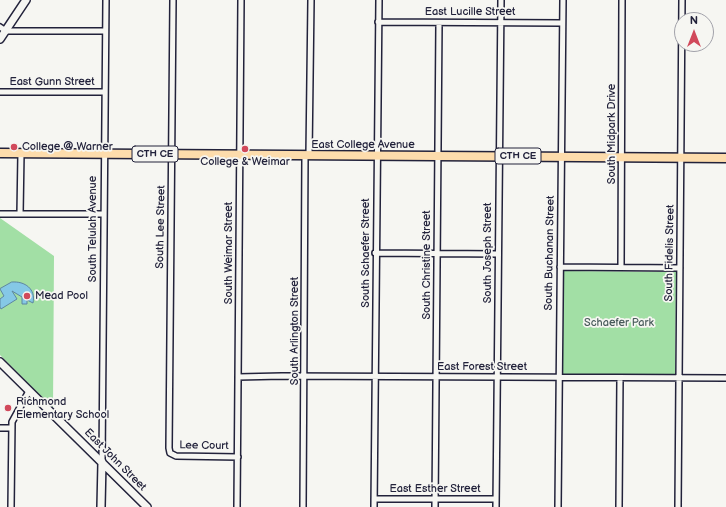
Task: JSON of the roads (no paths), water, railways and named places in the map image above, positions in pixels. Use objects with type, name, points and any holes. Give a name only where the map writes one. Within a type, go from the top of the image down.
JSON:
[{"type":"main road","name":"East College Avenue","points":[[0,153],[726,158]]},
{"type":"street","points":[[0,39],[3,29],[26,0]]},
{"type":"street","name":"South Telulah Avenue","points":[[101,507],[106,0]]},
{"type":"street","name":"South Lee Street","points":[[171,454],[169,448],[173,0]]},
{"type":"street","name":"South Weimar Street","points":[[237,507],[241,0]]},
{"type":"street","name":"South Arlington Street","points":[[304,507],[307,155],[311,0]]},
{"type":"street","name":"South Schaefer Street","points":[[374,507],[375,253],[379,0]]},
{"type":"street","name":"South Joseph Street","points":[[496,507],[501,0]]},
{"type":"street","name":"South Buchanan Street","points":[[558,507],[560,157],[563,0]]},
{"type":"street","name":"South Midpark Drive","points":[[620,267],[622,0]]},
{"type":"street","name":"South Fidelis Street","points":[[678,507],[682,0]]},
{"type":"street","name":"East Lucille Street","points":[[378,22],[562,22]]},
{"type":"street","name":"South Christine Street","points":[[435,507],[439,23]]},
{"type":"street","points":[[3,29],[105,31]]},
{"type":"street","name":"East Gunn Street","points":[[0,92],[105,92]]},
{"type":"street","points":[[20,153],[20,214]]},
{"type":"street","points":[[0,214],[104,214]]},
{"type":"street","points":[[375,253],[498,254]]},
{"type":"street","points":[[560,267],[680,268]]},
{"type":"street","name":"East John Street","points":[[0,362],[147,507]]},
{"type":"street","name":"East Forest Street","points":[[238,377],[726,378]]},
{"type":"street","points":[[619,507],[620,378]]},
{"type":"street","points":[[12,507],[13,419],[29,391]]},
{"type":"street","points":[[0,428],[12,428]]},
{"type":"street","name":"Lee Court","points":[[171,454],[176,456],[238,457]]},
{"type":"street","name":"East Esther Street","points":[[374,499],[496,500]]},
{"type":"water","name":"Mead Pool","points":[[12,282],[21,283],[31,290],[33,294],[33,303],[27,300],[27,304],[22,304],[22,297],[12,291],[17,299],[1,309],[0,299],[4,296],[0,289]]},
{"type":"place","name":"College @ Warner","points":[[14,147]]},
{"type":"place","name":"College & Weimar","points":[[245,149]]},
{"type":"place","name":"Mead Pool","points":[[27,296]]},
{"type":"place","name":"Richmond Elementary School","points":[[8,408]]},
{"type":"park label","name":"Schaefer Park","points":[[619,323]]}]
